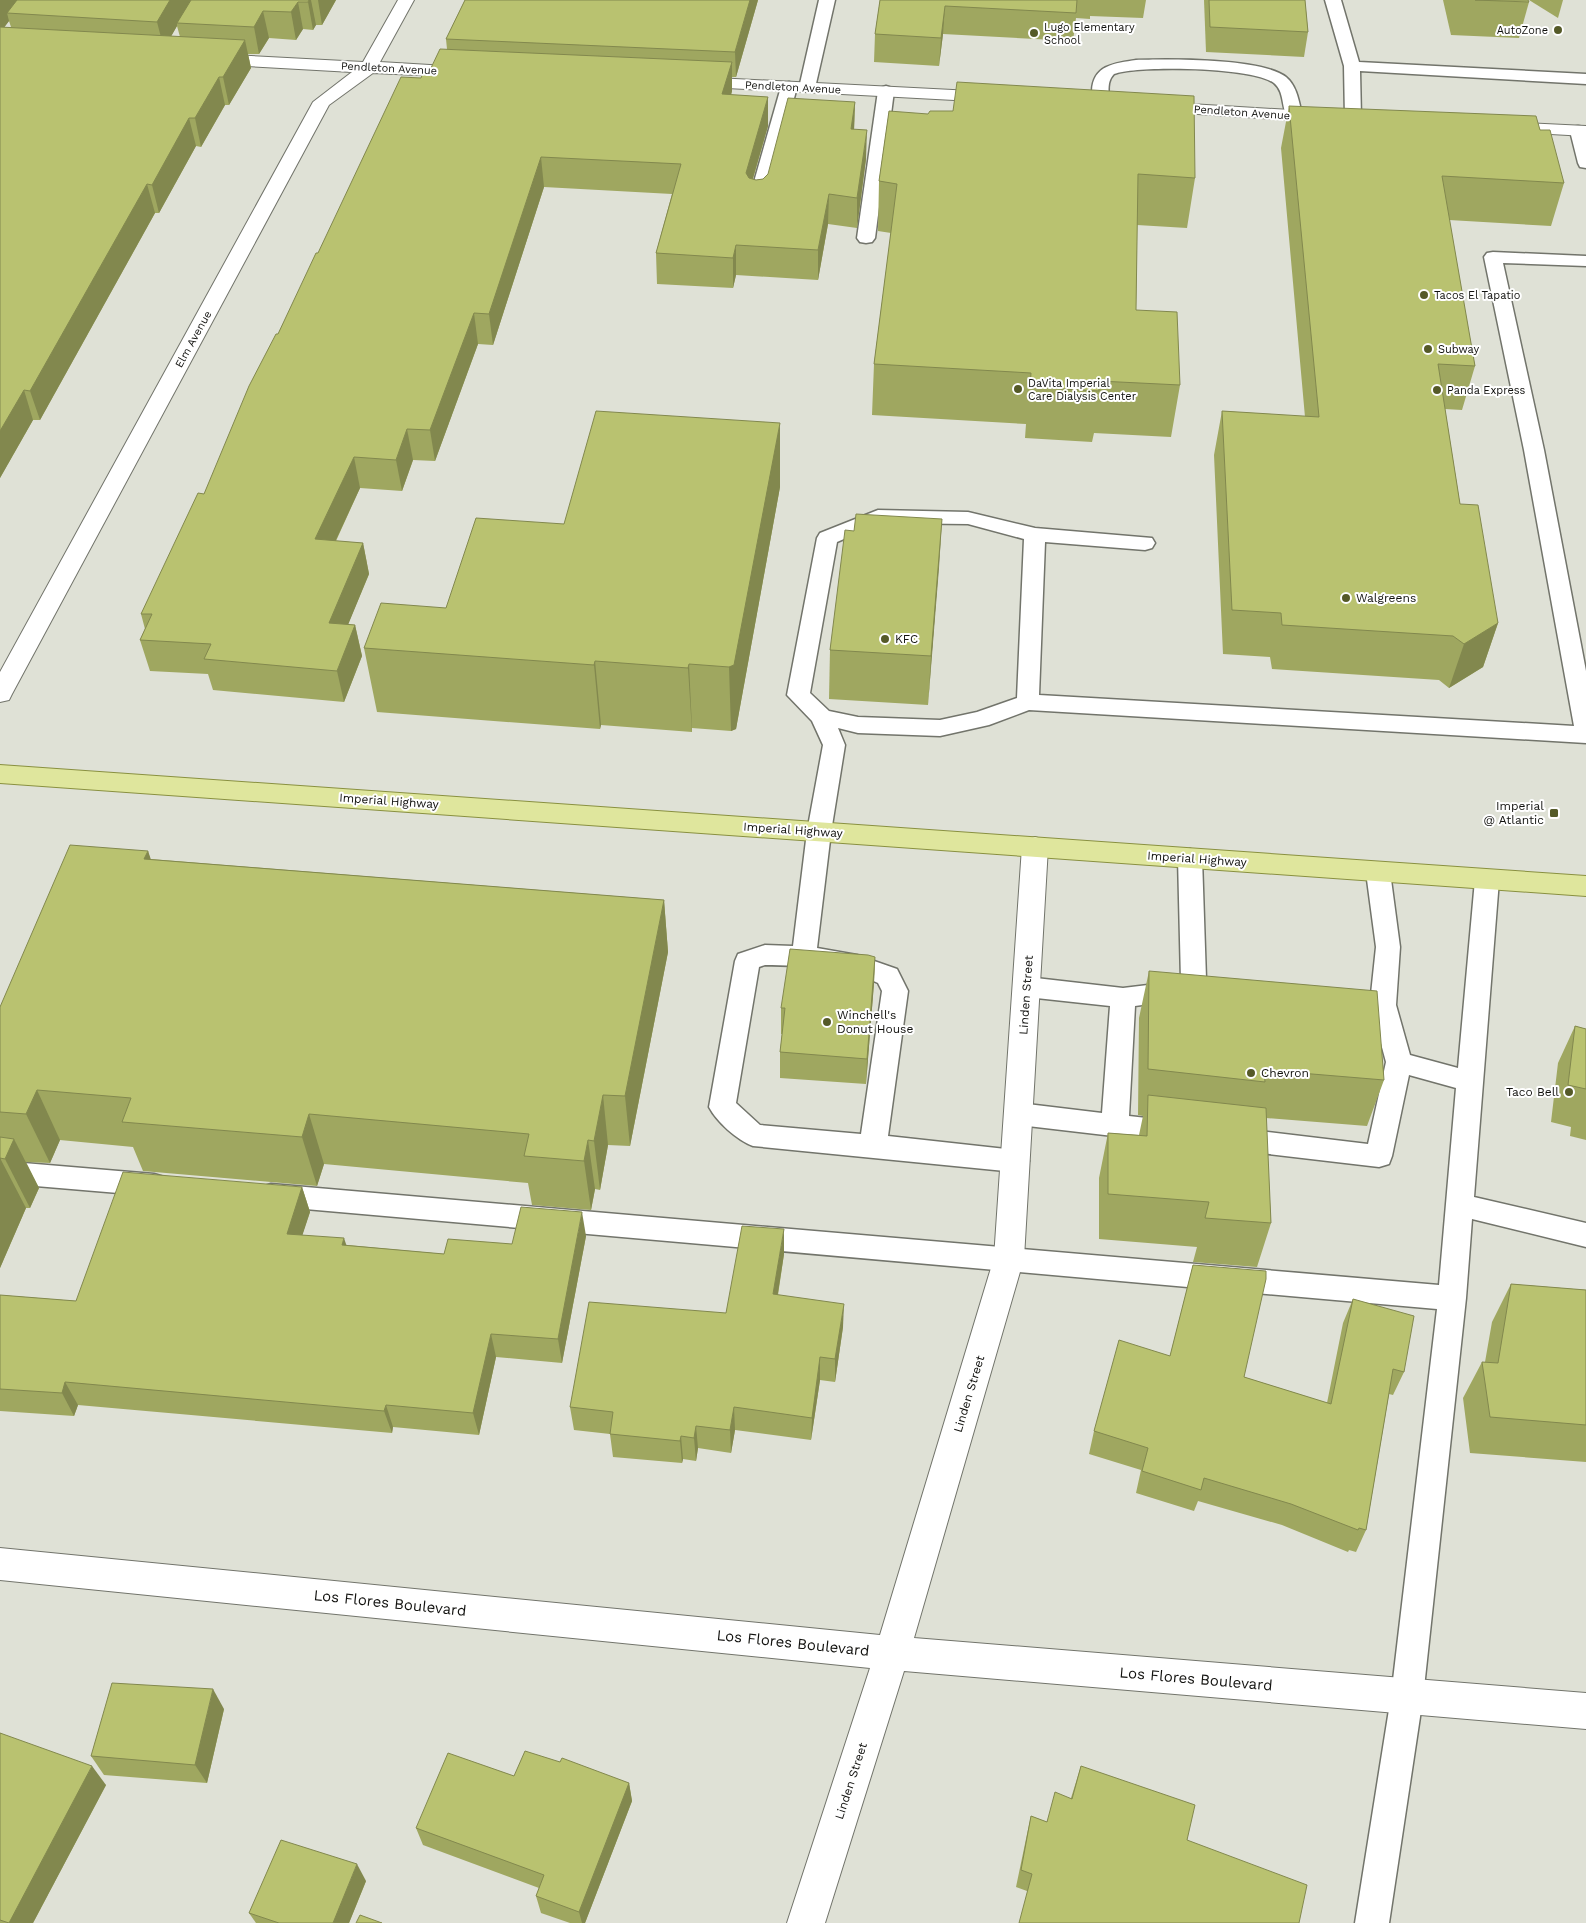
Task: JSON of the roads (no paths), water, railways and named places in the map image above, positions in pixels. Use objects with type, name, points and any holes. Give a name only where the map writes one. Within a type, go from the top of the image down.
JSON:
[{"type":"main road","name":"Imperial Highway","points":[[0,774],[1586,886]]},
{"type":"street","name":"Elm Avenue","points":[[0,694],[322,102],[368,68],[406,0]]},
{"type":"street","name":"Pendleton Avenue","points":[[199,58],[476,72]]},
{"type":"street","name":"Pendleton Avenue","points":[[681,82],[1012,98]]},
{"type":"street","points":[[1080,102],[1119,104]]},
{"type":"street","name":"Pendleton Avenue","points":[[1138,106],[1373,120]]},
{"type":"street","points":[[1490,126],[1582,131]]},
{"type":"street","name":"Linden Street","points":[[806,1923],[892,1653],[1009,1258],[1035,847]]},
{"type":"street","name":"Los Flores Boulevard","points":[[0,1564],[892,1653],[1586,1711]]},
{"type":"lane","points":[[808,88],[827,0]]},
{"type":"lane","points":[[1333,0],[1352,66],[1353,118]]},
{"type":"lane","points":[[1100,103],[1101,79],[1108,71],[1141,63],[1253,70],[1268,73],[1283,81],[1290,90],[1294,115]]},
{"type":"lane","points":[[1352,66],[1586,79]]},
{"type":"lane","points":[[757,203],[789,87]]},
{"type":"lane","points":[[866,238],[886,91]]},
{"type":"lane","points":[[1582,131],[1586,163]]},
{"type":"lane","points":[[1586,261],[1493,256],[1534,450],[1586,731]]},
{"type":"lane","points":[[804,956],[819,832],[834,745],[822,716],[798,695],[827,538],[878,516],[968,518],[1035,535],[1145,543]]},
{"type":"lane","points":[[1028,702],[1035,535]]},
{"type":"lane","points":[[822,716],[858,725],[940,728],[981,719],[1028,702],[1586,735]]},
{"type":"lane","points":[[1190,858],[1194,988]]},
{"type":"lane","points":[[1019,1114],[1379,1156],[1399,1062],[1382,1005],[1388,947],[1378,872]]},
{"type":"lane","points":[[1372,1923],[1406,1696],[1452,1298],[1487,880]]},
{"type":"lane","points":[[873,1146],[894,991],[888,976],[870,966],[842,960],[804,956],[765,955],[748,961],[722,1107],[753,1135],[1015,1161]]},
{"type":"lane","points":[[1027,988],[1123,998],[1194,988],[1234,992]]},
{"type":"lane","points":[[1115,1125],[1123,998]]},
{"type":"lane","points":[[1323,1000],[1382,1005]]},
{"type":"lane","points":[[1399,1062],[1471,1082]]},
{"type":"lane","points":[[0,1172],[178,1187]]},
{"type":"lane","points":[[247,1193],[1452,1298]]},
{"type":"lane","points":[[1461,1206],[1586,1235]]},
{"type":"place","name":"AutoZone","points":[[1558,30]]},
{"type":"place","name":"Lugo Elementary School","points":[[1034,33]]},
{"type":"place","name":"Tacos El Tapatio","points":[[1424,295]]},
{"type":"place","name":"Subway","points":[[1428,349]]},
{"type":"place","name":"DaVita Imperial Care Dialysis Center","points":[[1018,389]]},
{"type":"place","name":"Panda Express","points":[[1437,390]]},
{"type":"place","name":"Walgreens","points":[[1346,598]]},
{"type":"place","name":"KFC","points":[[885,639]]},
{"type":"place","name":"Imperial @ Atlantic","points":[[1554,813]]},
{"type":"place","name":"Winchell's Donut House","points":[[827,1022]]},
{"type":"place","name":"Chevron","points":[[1251,1073]]},
{"type":"place","name":"Taco Bell","points":[[1569,1092]]}]
